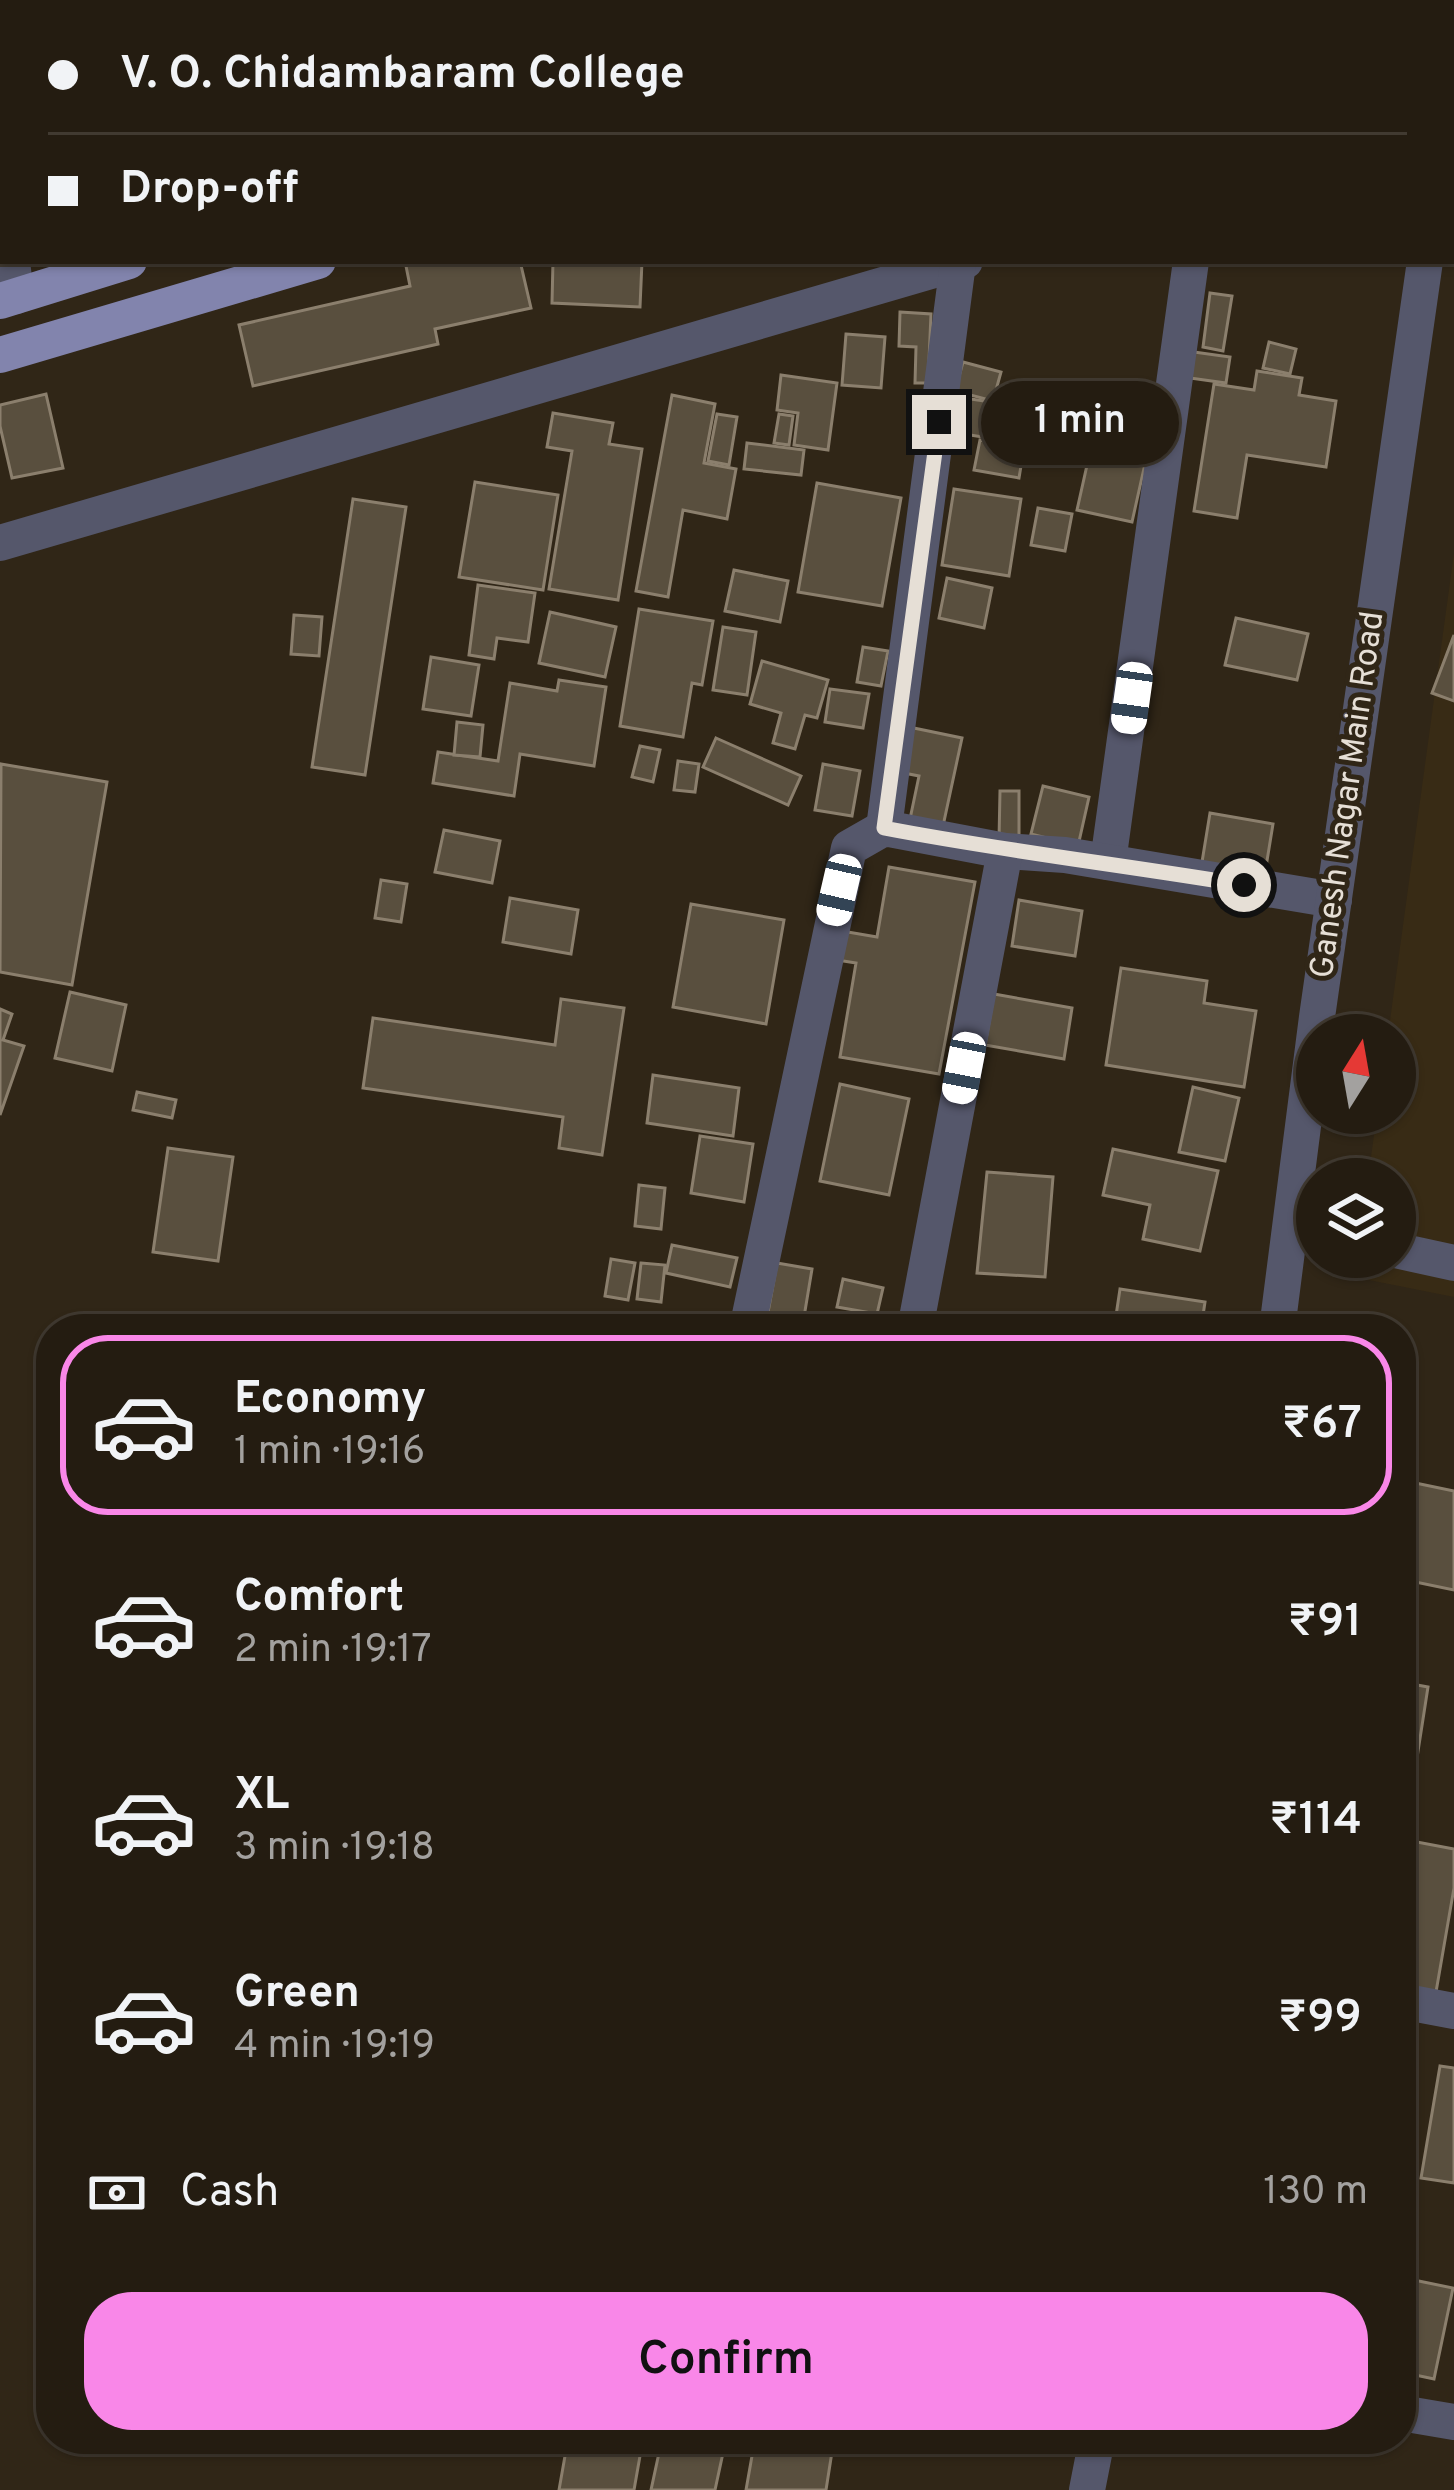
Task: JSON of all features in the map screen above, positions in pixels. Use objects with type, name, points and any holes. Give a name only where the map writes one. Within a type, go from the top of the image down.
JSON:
[{"type":"main road","points":[[9,286],[115,264]]},
{"type":"main road","points":[[0,355],[308,264]]},
{"type":"street","points":[[0,543],[955,264]]},
{"type":"street","points":[[884,828],[962,264]]},
{"type":"street","points":[[1108,862],[1191,264]]},
{"type":"street","name":"Ganesh Nagar Main Road","points":[[1310,1158],[1334,900],[1425,264]]},
{"type":"street","points":[[750,1314],[849,848],[884,828],[1334,900]]},
{"type":"street","points":[[918,1314],[1005,851]]},
{"type":"street","points":[[1416,1255],[1454,1263]]},
{"type":"street","name":"Ganesh Nagar Main Road","points":[[1281,1314],[1296,1259]]},
{"type":"street","points":[[1416,2004],[1454,2011]]},
{"type":"street","points":[[1416,2416],[1454,2422]]},
{"type":"street","points":[[1088,2490],[1094,2454]]},
{"type":"shaded area","points":[[1454,553],[1454,1297],[1359,1278],[1416,1278],[1416,1158],[1371,1158],[1374,1134],[1416,1134],[1416,1014],[1391,1014]]},
{"type":"building","points":[[406,264],[521,264],[531,308],[435,329],[438,344],[253,386],[239,325],[410,286]]},
{"type":"building","points":[[553,264],[642,264],[640,307],[552,303]]},
{"type":"building","points":[[1210,293],[1232,296],[1223,351],[1203,347]]},
{"type":"building","points":[[900,312],[931,314],[928,383],[915,383],[916,347],[899,346]]},
{"type":"building","points":[[846,334],[885,337],[881,388],[842,385]]},
{"type":"building","points":[[1269,342],[1296,349],[1290,374],[1263,368]]},
{"type":"building","points":[[1194,352],[1230,357],[1226,383],[1190,378]]},
{"type":"building","points":[[963,362],[1001,372],[993,401],[955,391]]},
{"type":"building","points":[[1257,371],[1302,378],[1299,395],[1336,401],[1326,467],[1247,455],[1237,518],[1194,511],[1214,384],[1254,390]]},
{"type":"building","points":[[781,375],[837,383],[828,450],[794,445],[798,413],[777,410]]},
{"type":"building","points":[[46,394],[63,468],[12,478],[0,405]]},
{"type":"building","points":[[672,395],[715,404],[704,463],[736,469],[727,519],[683,510],[668,597],[636,591]]},
{"type":"building","points":[[964,398],[1018,406],[1013,442],[958,433]]},
{"type":"building","points":[[553,413],[613,423],[609,444],[642,449],[618,600],[549,589],[572,451],[547,447]]},
{"type":"building","points":[[717,414],[737,417],[729,465],[708,461]]},
{"type":"building","points":[[779,414],[793,416],[789,445],[774,443]]},
{"type":"building","points":[[1098,416],[1153,428],[1132,522],[1077,510]]},
{"type":"building","points":[[980,440],[1024,448],[1019,478],[974,470]]},
{"type":"building","points":[[747,443],[804,450],[801,475],[744,469]]},
{"type":"building","points":[[475,482],[558,495],[543,590],[459,577]]},
{"type":"building","points":[[817,483],[901,498],[882,606],[798,592]]},
{"type":"building","points":[[954,489],[1021,499],[1009,576],[942,565]]},
{"type":"building","points":[[353,499],[406,507],[365,775],[312,767]]},
{"type":"building","points":[[1038,508],[1072,514],[1065,551],[1031,545]]},
{"type":"building","points":[[734,570],[788,581],[780,622],[725,611]]},
{"type":"building","points":[[947,578],[992,588],[984,628],[939,618]]},
{"type":"building","points":[[478,585],[535,593],[528,642],[497,638],[494,659],[469,655]]},
{"type":"building","points":[[639,609],[713,621],[702,685],[692,683],[683,737],[620,726]]},
{"type":"building","points":[[550,612],[616,627],[605,677],[539,663]]},
{"type":"building","points":[[294,615],[322,617],[319,656],[291,654]]},
{"type":"building","points":[[1236,618],[1308,634],[1297,680],[1225,665]]},
{"type":"building","points":[[723,627],[756,632],[747,695],[713,690]]},
{"type":"building","points":[[1454,635],[1454,701],[1432,693]]},
{"type":"building","points":[[863,647],[888,651],[881,686],[857,682]]},
{"type":"building","points":[[431,657],[479,665],[471,716],[423,709]]},
{"type":"building","points":[[762,661],[828,680],[817,718],[805,715],[795,749],[773,743],[781,713],[750,704]]},
{"type":"building","points":[[559,680],[606,687],[594,766],[520,754],[514,796],[433,783],[438,752],[498,761],[510,683],[557,691]]},
{"type":"building","points":[[830,689],[869,694],[863,728],[825,722]]},
{"type":"building","points":[[457,722],[483,725],[480,757],[454,755]]},
{"type":"building","points":[[909,727],[962,738],[943,826],[910,819],[919,776],[899,772]]},
{"type":"building","points":[[716,738],[801,776],[788,805],[703,767]]},
{"type":"building","points":[[640,746],[660,750],[653,782],[632,777]]},
{"type":"building","points":[[678,761],[699,764],[695,792],[674,790]]},
{"type":"building","points":[[1,764],[107,782],[72,985],[0,972]]},
{"type":"building","points":[[823,764],[860,771],[852,816],[815,810]]},
{"type":"building","points":[[1043,786],[1089,797],[1078,846],[1031,834]]},
{"type":"building","points":[[1000,791],[1019,791],[1019,840],[999,840]]},
{"type":"building","points":[[1210,813],[1273,824],[1265,873],[1202,862]]},
{"type":"building","points":[[444,830],[500,841],[492,883],[435,872]]},
{"type":"building","points":[[889,867],[975,882],[939,1074],[840,1057],[856,963],[837,960],[842,931],[877,937]]},
{"type":"building","points":[[381,880],[407,884],[401,922],[375,918]]},
{"type":"building","points":[[510,898],[578,910],[571,954],[503,942]]},
{"type":"building","points":[[1019,900],[1082,911],[1075,956],[1012,946]]},
{"type":"building","points":[[691,904],[784,920],[766,1024],[673,1007]]},
{"type":"building","points":[[1121,968],[1207,981],[1204,1003],[1256,1011],[1244,1087],[1106,1065]]},
{"type":"building","points":[[70,992],[126,1005],[112,1071],[55,1058]]},
{"type":"building","points":[[994,994],[1072,1008],[1064,1059],[985,1045]]},
{"type":"building","points":[[561,999],[624,1008],[602,1155],[559,1148],[563,1117],[363,1088],[373,1018],[555,1045]]},
{"type":"building","points":[[0,1009],[12,1014],[3,1040],[24,1046],[0,1115]]},
{"type":"building","points":[[653,1075],[739,1088],[733,1136],[647,1123]]},
{"type":"building","points":[[840,1084],[909,1099],[889,1195],[820,1181]]},
{"type":"building","points":[[1193,1087],[1239,1098],[1225,1161],[1179,1152]]},
{"type":"building","points":[[137,1092],[176,1100],[172,1118],[133,1110]]},
{"type":"building","points":[[700,1136],[753,1144],[744,1202],[691,1193]]},
{"type":"building","points":[[168,1148],[233,1157],[218,1261],[153,1252]]},
{"type":"building","points":[[1113,1149],[1218,1171],[1200,1251],[1143,1239],[1150,1205],[1103,1195]]},
{"type":"building","points":[[987,1172],[1053,1177],[1045,1277],[977,1273]]},
{"type":"building","points":[[639,1185],[665,1188],[661,1229],[635,1226]]},
{"type":"building","points":[[672,1245],[737,1258],[730,1287],[666,1273]]},
{"type":"building","points":[[611,1259],[635,1263],[628,1300],[605,1296]]},
{"type":"building","points":[[641,1263],[665,1265],[661,1302],[637,1299]]},
{"type":"building","points":[[777,1263],[812,1269],[804,1314],[768,1314]]},
{"type":"building","points":[[843,1279],[883,1288],[877,1314],[837,1307]]},
{"type":"building","points":[[1120,1289],[1205,1302],[1203,1314],[1116,1314]]},
{"type":"building","points":[[1416,1483],[1454,1491],[1454,1590],[1416,1582]]},
{"type":"building","points":[[1416,1685],[1428,1687],[1416,1764]]},
{"type":"building","points":[[1416,1842],[1454,1849],[1454,1888],[1436,1992],[1416,1989]]},
{"type":"building","points":[[1440,2066],[1454,2068],[1454,2183],[1421,2178]]},
{"type":"building","points":[[1416,2280],[1453,2288],[1434,2379],[1416,2375]]},
{"type":"building","points":[[565,2454],[640,2454],[634,2490],[559,2490]]},
{"type":"building","points":[[659,2454],[723,2454],[715,2490],[651,2490]]},
{"type":"building","points":[[752,2454],[832,2454],[826,2490],[746,2490]]},
{"type":"route","points":[[939,422],[884,828],[1005,851],[1065,855],[1244,885]]}]
